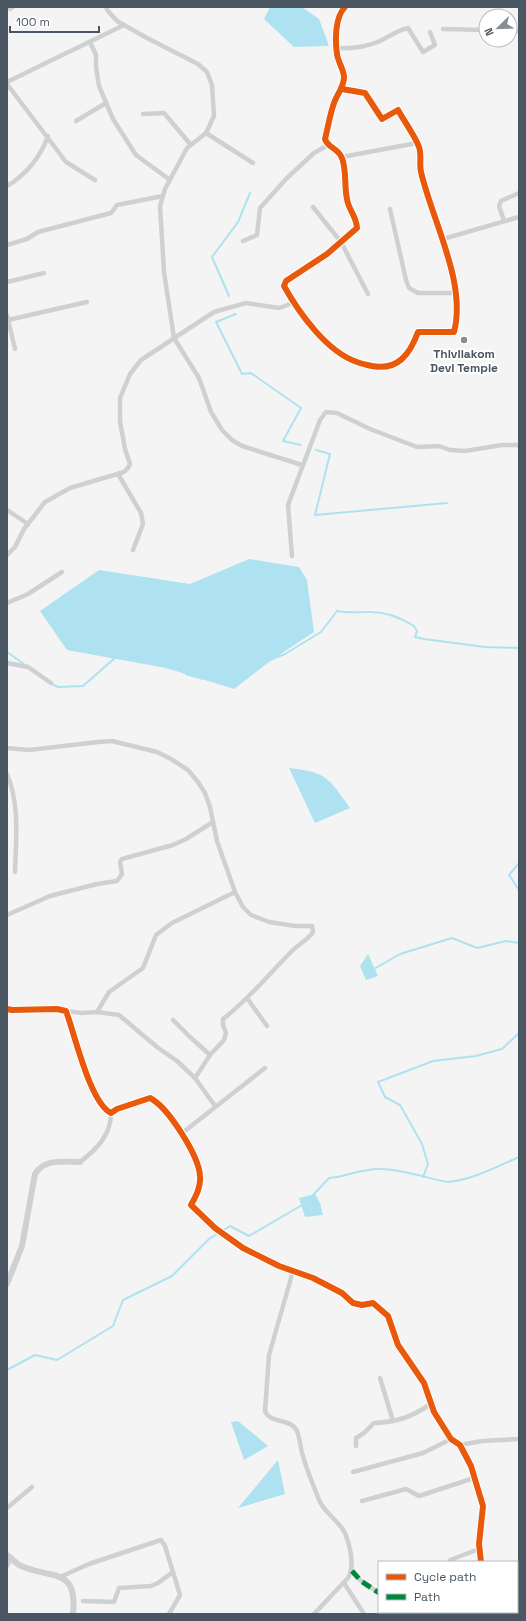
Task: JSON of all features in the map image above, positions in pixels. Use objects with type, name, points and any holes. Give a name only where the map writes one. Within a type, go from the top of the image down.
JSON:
[{"type":"street","points":[[106,7],[117,21],[198,64],[207,72],[212,85],[214,116],[206,133],[187,148],[170,180],[160,206],[164,272],[174,338],[199,378],[211,412],[222,430],[232,440],[242,446],[302,465]]},
{"type":"street","points":[[342,89],[365,94],[382,119],[398,110],[417,143],[419,148],[421,171],[432,209],[443,239],[456,293],[457,320],[454,332],[418,332],[410,351],[394,365],[384,367],[356,362],[341,354],[327,343],[293,303],[284,286],[284,283],[327,254],[357,228],[355,218],[347,201],[342,157],[336,149],[328,145],[325,139],[334,103],[342,89],[344,77],[336,48],[340,11],[345,7]]},
{"type":"street","points":[[95,180],[66,162],[7,83],[124,25]]},
{"type":"street","points":[[336,48],[354,49],[379,41],[402,29],[408,28],[423,52],[435,45],[430,32]]},
{"type":"street","points":[[443,29],[478,30]]},
{"type":"street","points":[[90,42],[96,55],[99,86],[113,119],[136,156],[170,180]]},
{"type":"street","points":[[76,121],[106,103]]},
{"type":"street","points":[[143,114],[164,113],[191,145]]},
{"type":"street","points":[[206,133],[253,163]]},
{"type":"street","points":[[7,186],[16,181],[38,158],[48,136]]},
{"type":"street","points":[[342,157],[417,143]]},
{"type":"street","points":[[243,241],[257,235],[260,208],[287,178],[309,158],[328,145]]},
{"type":"street","points":[[504,221],[499,206],[501,201],[519,193]]},
{"type":"street","points":[[7,245],[27,239],[38,232],[110,213],[117,205],[163,196]]},
{"type":"street","points":[[313,207],[341,242],[368,294]]},
{"type":"street","points":[[390,209],[406,280],[410,288],[418,293],[456,293]]},
{"type":"street","points":[[443,239],[519,217]]},
{"type":"street","points":[[7,282],[44,273]]},
{"type":"street","points":[[16,349],[8,318],[87,302]]},
{"type":"street","points":[[7,555],[15,547],[24,529],[45,502],[70,488],[124,472],[128,468],[130,464],[125,449],[120,420],[120,398],[130,374],[141,360],[214,312],[246,303],[279,308],[293,303]]},
{"type":"street","points":[[292,556],[288,505],[320,420],[326,412],[337,413],[370,429],[417,447],[439,446],[450,450],[465,451],[502,445],[519,445]]},
{"type":"street","points":[[118,474],[140,513],[143,524],[133,550]]},
{"type":"street","points":[[7,510],[28,524]]},
{"type":"street","points":[[7,603],[28,594],[62,572]]},
{"type":"street","points":[[7,663],[28,667],[51,683]]},
{"type":"street","points":[[7,748],[30,750],[112,741],[157,752],[170,759],[188,770],[205,793],[210,807],[217,841],[235,892],[243,907],[251,915],[269,922],[295,926],[312,926],[313,932],[310,937],[292,951],[247,998],[223,1019],[222,1022],[226,1037],[210,1055],[195,1078]]},
{"type":"street","points":[[7,774],[11,783],[16,814],[15,872]]},
{"type":"street","points":[[7,915],[50,896],[97,884],[117,881],[122,874],[120,862],[122,859],[173,845],[186,839],[213,822]]},
{"type":"street","points":[[97,1012],[109,992],[143,968],[156,935],[172,923],[235,892]]},
{"type":"street","points":[[247,998],[267,1026]]},
{"type":"street","points":[[7,1009],[57,1009],[82,1013],[97,1012],[119,1015],[157,1047],[177,1061],[195,1078],[215,1106]]},
{"type":"street","points":[[66,1011],[80,1054],[97,1098],[105,1110],[111,1113]]},
{"type":"street","points":[[173,1020],[210,1055]]},
{"type":"street","points":[[181,1134],[265,1068]]},
{"type":"street","points":[[111,1113],[150,1098],[157,1102],[176,1124],[194,1153],[200,1176],[200,1187],[191,1205],[216,1230],[243,1248],[278,1266],[313,1278],[342,1293],[353,1303],[373,1303],[388,1316],[398,1345],[424,1383],[434,1412],[451,1439],[460,1445],[471,1466],[484,1506],[479,1549],[481,1561]]},
{"type":"street","points":[[7,1284],[22,1246],[35,1174],[39,1168],[47,1163],[80,1162],[93,1152],[102,1142],[109,1130],[111,1113]]},
{"type":"street","points":[[293,1271],[270,1355],[265,1412],[272,1418],[290,1424],[296,1429],[303,1457],[321,1503],[325,1510],[340,1525],[345,1534],[352,1571],[361,1581],[378,1592]]},
{"type":"street","points":[[380,1378],[393,1421]]},
{"type":"street","points":[[356,1446],[356,1438],[364,1433],[374,1423],[405,1419],[431,1404]]},
{"type":"street","points":[[353,1472],[423,1453],[451,1439]]},
{"type":"street","points":[[460,1445],[482,1441],[519,1439]]},
{"type":"street","points":[[362,1501],[406,1489],[419,1496],[474,1478]]},
{"type":"street","points":[[7,1508],[32,1487]]},
{"type":"street","points":[[60,1577],[88,1564],[161,1540],[165,1546],[180,1595],[169,1614]]},
{"type":"street","points":[[450,1560],[479,1549]]},
{"type":"street","points":[[7,1566],[9,1557],[18,1564],[60,1577],[67,1582],[74,1595],[73,1614]]},
{"type":"street","points":[[314,1614],[344,1583],[352,1571]]},
{"type":"street","points":[[83,1601],[114,1602],[119,1588],[151,1586],[158,1583],[173,1572]]},
{"type":"street","points":[[344,1583],[364,1614]]},
{"type":"water","points":[[270,7],[302,7],[319,19],[329,46],[294,47],[264,19]]},
{"type":"water","points":[[249,559],[299,567],[307,580],[314,632],[273,659],[234,689],[166,668],[67,650],[40,611],[99,570],[190,584]]},
{"type":"water","points":[[289,768],[320,775],[332,784],[350,808],[315,823]]},
{"type":"water","points":[[368,954],[378,976],[366,980],[360,966]]},
{"type":"water","points":[[315,1194],[320,1203],[323,1215],[305,1217],[299,1198]]},
{"type":"water","points":[[238,1421],[268,1446],[244,1460],[231,1422]]},
{"type":"water","points":[[278,1460],[285,1494],[238,1508]]},
{"type":"waterway","points":[[229,296],[212,257],[238,222],[250,193]]},
{"type":"waterway","points":[[236,314],[216,322],[242,374],[251,373],[301,408],[283,441],[301,445]]},
{"type":"waterway","points":[[316,450],[330,454],[315,515],[447,503]]},
{"type":"waterway","points":[[270,660],[285,654],[321,632],[337,611],[379,612],[391,615],[414,626],[417,631],[415,637],[424,639],[485,647],[519,648]]},
{"type":"waterway","points":[[7,652],[24,664]]},
{"type":"waterway","points":[[50,683],[58,687],[83,686],[116,657]]},
{"type":"waterway","points":[[186,674],[203,679]]},
{"type":"waterway","points":[[519,863],[509,875],[519,890]]},
{"type":"waterway","points":[[374,969],[400,954],[452,938],[477,948],[506,941],[519,943]]},
{"type":"waterway","points":[[423,1177],[428,1164],[422,1144],[400,1105],[385,1097],[378,1082],[433,1061],[476,1056],[502,1049],[519,1033]]},
{"type":"waterway","points":[[313,1195],[329,1178],[367,1170],[397,1170],[447,1182],[475,1176],[519,1157]]},
{"type":"waterway","points":[[7,1370],[35,1355],[57,1360],[113,1326],[123,1300],[172,1276],[209,1239],[230,1226],[249,1236],[302,1205]]},
{"type":"marked path","points":[[352,1571],[361,1581],[378,1592]]},
{"type":"cycle path","points":[[342,89],[365,93],[382,119],[398,110],[415,138],[420,150],[420,166],[426,191],[452,272],[456,293],[457,313],[454,332],[418,332],[407,354],[402,359],[389,366],[381,367],[361,363],[346,357],[335,350],[306,319],[284,286],[286,281],[327,254],[357,228],[356,220],[348,203],[346,194],[343,160],[339,153],[328,144],[325,139],[335,100],[344,81],[344,74],[337,54],[336,36],[339,17],[345,7]]},
{"type":"cycle path","points":[[7,1009],[57,1009],[66,1011],[90,1083],[103,1107],[111,1113],[117,1109],[150,1098],[165,1111],[181,1133],[198,1167],[200,1184],[191,1205],[215,1228],[243,1248],[279,1266],[313,1278],[342,1293],[353,1303],[362,1305],[373,1303],[388,1316],[398,1345],[424,1383],[434,1412],[451,1439],[460,1445],[471,1466],[483,1506],[479,1544],[481,1561]]},
{"type":"place","name":"Thivilakom Devi Temple","points":[[464,340]]}]
